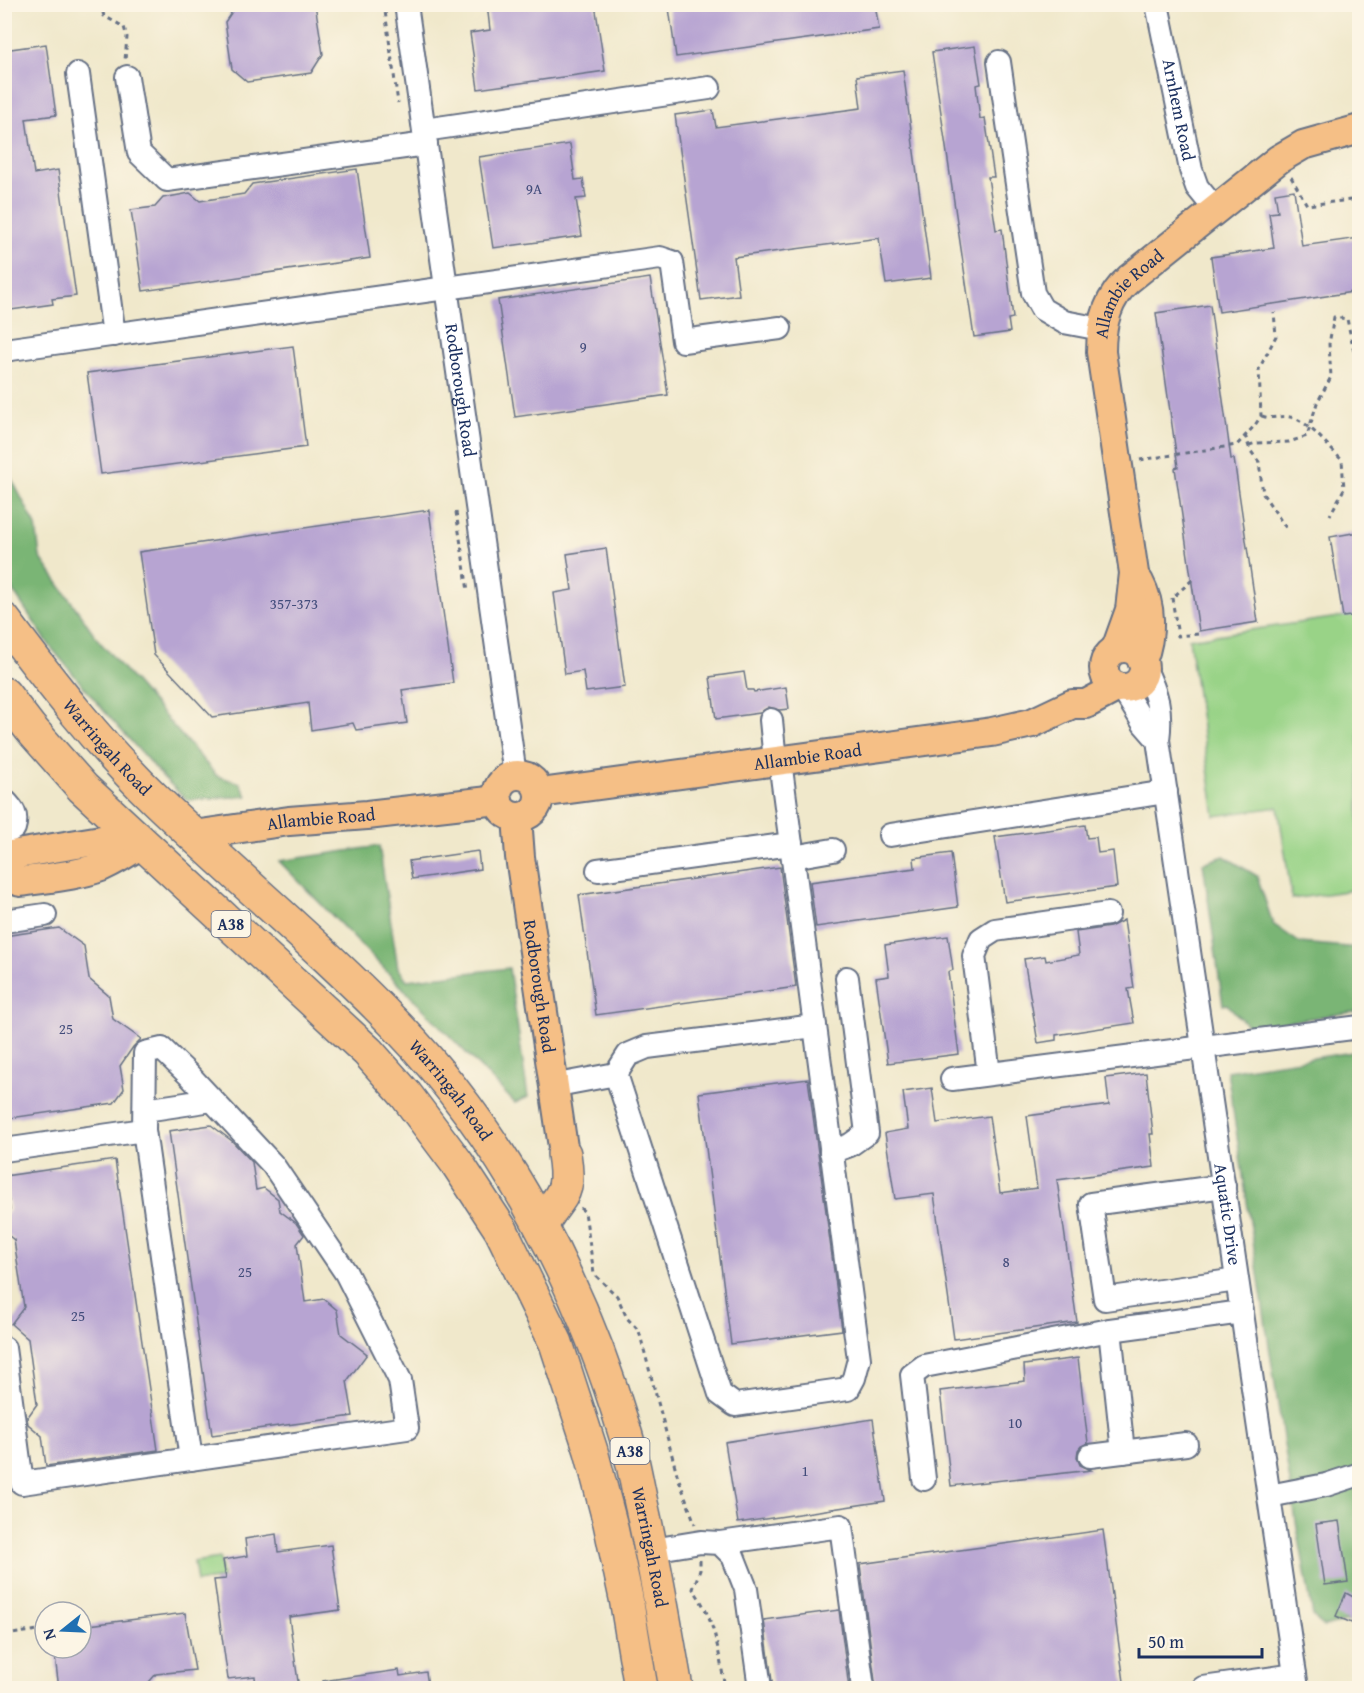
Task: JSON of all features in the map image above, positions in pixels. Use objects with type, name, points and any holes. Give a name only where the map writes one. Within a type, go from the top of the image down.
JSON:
[{"type":"highway","name":"Warringah Road","points":[[4,620],[55,688],[110,752],[153,798],[332,961],[399,1028],[435,1068],[484,1134],[541,1226],[569,1281],[596,1343],[626,1436],[651,1550],[676,1689]]},
{"type":"highway","name":"Warringah Road","points":[[4,694],[30,728],[83,788],[368,1052],[406,1095],[457,1163],[501,1230],[556,1343],[591,1452],[626,1598],[641,1689]]},
{"type":"highway","name":"Allambie Road","points":[[142,843],[194,835]]},
{"type":"highway","points":[[541,1226],[566,1186],[564,1154]]},
{"type":"main road","name":"Allambie Road","points":[[540,794],[992,732],[1039,721],[1072,704],[1086,704],[1115,673],[1130,610],[1134,573],[1101,352],[1101,329],[1111,302],[1121,286],[1264,170],[1304,145],[1359,129]]},
{"type":"main road","name":"Allambie Road","points":[[1134,573],[1145,592],[1148,614],[1148,644],[1143,664]]},
{"type":"main road","points":[[1115,673],[1123,648],[1134,651],[1143,664]]},
{"type":"main road","points":[[515,775],[522,775],[534,781],[540,794],[534,811],[529,814],[507,809],[499,786],[508,777],[515,775]]},
{"type":"main road","name":"Allambie Road","points":[[194,835],[289,821],[507,809]]},
{"type":"main road","name":"Rodborough Road","points":[[507,809],[520,858],[552,1086],[564,1154]]},
{"type":"main road","name":"Allambie Road","points":[[4,862],[11,855],[94,841],[142,843]]},
{"type":"main road","name":"Allambie Road","points":[[4,871],[20,882],[69,874],[98,867],[119,858],[142,843]]},
{"type":"street","name":"Rodborough Road","points":[[406,4],[515,775]]},
{"type":"street","name":"Arnhem Road","points":[[1157,4],[1191,170],[1197,187],[1215,209]]},
{"type":"street","points":[[999,62],[1033,293],[1042,309],[1064,322],[1101,329]]},
{"type":"street","points":[[78,74],[114,335]]},
{"type":"street","points":[[127,76],[139,153],[167,180],[709,88]]},
{"type":"street","points":[[4,350],[660,258],[672,262],[683,341],[780,328]]},
{"type":"street","name":"Aquatic Drive","points":[[1143,664],[1156,695],[1161,718],[1158,740],[1296,1682]]},
{"type":"street","name":"Aquatic Drive","points":[[1115,673],[1144,724],[1158,740]]},
{"type":"street","points":[[616,1074],[720,1394],[735,1405],[848,1389],[854,1378],[859,1359],[792,850],[771,720]]},
{"type":"street","points":[[890,835],[1166,792]]},
{"type":"street","points":[[4,800],[14,810],[17,819],[14,828],[4,834]]},
{"type":"street","points":[[598,870],[792,850],[833,850]]},
{"type":"street","points":[[989,1074],[974,956],[981,939],[995,930],[1108,914]]},
{"type":"street","points":[[4,921],[45,915]]},
{"type":"street","points":[[831,1152],[850,1145],[867,1133],[847,978]]},
{"type":"street","points":[[952,1079],[1359,1027]]},
{"type":"street","points":[[552,1086],[616,1074],[628,1055],[647,1047],[816,1034],[855,1038]]},
{"type":"street","points":[[4,1348],[12,1471],[22,1483],[191,1459],[406,1428],[400,1380],[346,1273],[273,1166],[162,1049],[145,1053],[144,1120],[191,1459]]},
{"type":"street","points":[[4,1150],[144,1120],[212,1100]]},
{"type":"street","points":[[1224,1186],[1091,1204],[1094,1228],[1105,1299],[1238,1280]]},
{"type":"street","points":[[924,1479],[912,1375],[924,1366],[1110,1330],[1242,1312]]},
{"type":"street","points":[[1110,1330],[1123,1452]]},
{"type":"street","points":[[1090,1456],[1186,1444]]},
{"type":"street","points":[[1269,1496],[1326,1485],[1359,1474]]},
{"type":"street","points":[[651,1550],[841,1526],[863,1689]]},
{"type":"street","points":[[710,1542],[733,1556],[746,1589],[760,1689]]},
{"type":"street","points":[[1203,1689],[1296,1682]]},
{"type":"path","points":[[100,4],[104,16],[124,27],[127,37],[125,57],[127,76]]},
{"type":"path","points":[[384,4],[398,103]]},
{"type":"path","points":[[1291,176],[1307,205],[1359,200]]},
{"type":"path","points":[[1138,461],[1237,445],[1261,416],[1259,369],[1276,336],[1274,312]]},
{"type":"path","points":[[1249,445],[1289,442],[1307,436],[1317,403],[1331,377],[1329,344],[1334,317],[1347,319],[1355,356],[1359,363]]},
{"type":"path","points":[[1261,416],[1268,419],[1290,417],[1310,426],[1314,433],[1342,460],[1344,489],[1330,515]]},
{"type":"path","points":[[1245,435],[1259,462],[1263,494],[1286,528]]},
{"type":"path","points":[[1191,580],[1172,598],[1178,636],[1198,634]]},
{"type":"path","points":[[574,1205],[585,1212],[594,1274],[616,1296],[627,1318],[639,1330],[677,1474],[710,1542],[693,1589],[704,1603],[716,1637],[725,1689]]},
{"type":"path","points":[[5,1635],[33,1631]]},
{"type":"green space","points":[[5,466],[36,526],[40,557],[99,641],[217,776],[240,783],[247,796],[187,800],[163,777],[104,711],[50,646],[5,579]]},
{"type":"green space","points":[[1359,614],[1359,889],[1292,899],[1278,807],[1215,816],[1189,639]]},
{"type":"green space","points":[[379,846],[398,968],[407,980],[509,968],[528,1097],[515,1103],[279,861]]},
{"type":"green space","points":[[1224,856],[1257,876],[1273,924],[1300,943],[1359,948],[1359,1011],[1252,1027],[1247,1025],[1227,1004],[1223,1005],[1203,863]]},
{"type":"green space","points":[[1359,1051],[1359,1626],[1348,1621],[1323,1627],[1313,1616],[1296,1522],[1227,1071]]},
{"type":"green space","points":[[220,1558],[222,1578],[197,1582],[194,1562]]},
{"type":"building","points":[[237,4],[315,4],[323,54],[311,73],[247,82],[232,69],[225,22]]},
{"type":"building","points":[[487,4],[595,4],[605,71],[478,89],[470,33],[490,30]]},
{"type":"building","points":[[697,4],[875,4],[879,29],[676,57],[669,8]]},
{"type":"building","points":[[46,44],[56,115],[26,119],[34,174],[58,170],[76,296],[52,299],[53,304],[4,311],[4,50]]},
{"type":"building","points":[[975,46],[981,84],[976,85],[980,119],[985,118],[994,177],[988,177],[996,230],[1002,229],[1013,318],[1008,319],[1010,332],[974,337],[932,52]]},
{"type":"building","points":[[903,70],[931,278],[886,284],[879,238],[734,257],[739,295],[701,300],[675,115],[713,110],[716,127],[861,108],[857,76]]},
{"type":"building","points":[[570,144],[575,180],[583,179],[586,198],[576,199],[582,236],[493,248],[479,157]]},
{"type":"building","points":[[357,169],[370,258],[143,291],[131,210],[155,207],[163,198],[190,193],[200,201],[244,194],[252,184]]},
{"type":"building","points":[[1294,190],[1302,246],[1359,238],[1359,291],[1219,312],[1211,257],[1274,248],[1269,213],[1278,212],[1275,193]]},
{"type":"building","points":[[650,278],[668,395],[515,417],[498,300]]},
{"type":"building","points":[[1210,305],[1231,459],[1234,459],[1258,622],[1199,631],[1175,468],[1178,467],[1156,313]]},
{"type":"building","points":[[293,346],[306,447],[101,474],[87,373]]},
{"type":"building","points":[[429,510],[453,683],[402,690],[407,723],[356,730],[353,723],[311,730],[308,703],[212,717],[154,655],[139,552]]},
{"type":"building","points":[[1359,532],[1359,615],[1343,617],[1330,537]]},
{"type":"building","points":[[606,548],[625,687],[586,692],[583,671],[565,674],[554,593],[572,590],[567,554]]},
{"type":"building","points":[[744,672],[747,690],[754,692],[786,687],[789,709],[779,710],[769,707],[760,713],[716,719],[710,677]]},
{"type":"building","points":[[1085,825],[1087,838],[1096,837],[1098,853],[1113,851],[1117,887],[1005,902],[995,837]]},
{"type":"building","points":[[478,851],[480,869],[412,879],[409,861]]},
{"type":"building","points":[[951,853],[958,907],[816,927],[810,882],[915,868],[914,858]]},
{"type":"building","points":[[780,867],[796,987],[596,1015],[579,895]]},
{"type":"building","points":[[1124,920],[1134,988],[1128,989],[1134,1023],[1056,1035],[1056,1040],[1038,1043],[1024,959],[1045,956],[1046,961],[1079,955],[1076,932],[1110,927]]},
{"type":"building","points":[[59,928],[84,946],[89,979],[109,996],[113,1019],[141,1039],[120,1066],[124,1089],[114,1103],[4,1119],[4,936]]},
{"type":"building","points":[[948,936],[953,970],[948,972],[959,1054],[888,1063],[876,978],[889,976],[885,945]]},
{"type":"building","points":[[1146,1073],[1153,1134],[1150,1134],[1154,1167],[1057,1180],[1077,1322],[954,1339],[934,1194],[895,1199],[885,1133],[908,1129],[903,1092],[932,1088],[937,1123],[989,1116],[1000,1193],[1037,1188],[1027,1116],[1109,1105],[1106,1078]]},
{"type":"building","points":[[808,1079],[842,1330],[731,1344],[699,1093]]},
{"type":"building","points":[[211,1125],[232,1141],[252,1162],[256,1190],[264,1188],[278,1199],[280,1211],[296,1223],[304,1235],[297,1244],[305,1302],[324,1299],[337,1310],[341,1334],[367,1354],[347,1381],[353,1416],[212,1435],[169,1131]]},
{"type":"building","points":[[115,1160],[158,1450],[46,1466],[42,1436],[28,1424],[27,1418],[37,1404],[28,1339],[11,1324],[24,1307],[14,1240],[4,1232],[4,1218],[10,1210],[5,1176]]},
{"type":"building","points":[[1078,1358],[1088,1443],[1081,1446],[1077,1457],[1080,1465],[1091,1470],[951,1486],[940,1391],[1025,1381],[1024,1365]]},
{"type":"building","points":[[873,1419],[885,1501],[738,1523],[725,1442]]},
{"type":"building","points":[[1339,1521],[1348,1582],[1325,1585],[1316,1524]]},
{"type":"building","points":[[1103,1530],[1125,1689],[876,1689],[860,1564]]},
{"type":"building","points":[[276,1534],[278,1552],[331,1545],[340,1610],[289,1617],[299,1689],[256,1689],[255,1676],[228,1679],[214,1580],[226,1579],[223,1560],[247,1556],[245,1539]]},
{"type":"building","points":[[1346,1593],[1359,1600],[1359,1618],[1356,1625],[1336,1616]]},
{"type":"building","points":[[839,1610],[849,1689],[773,1689],[764,1620]]},
{"type":"building","points":[[185,1613],[195,1670],[156,1674],[143,1689],[59,1689],[55,1660],[93,1660],[93,1624]]},
{"type":"building","points":[[399,1670],[400,1676],[426,1672],[428,1686],[424,1689],[324,1689],[323,1681]]}]
